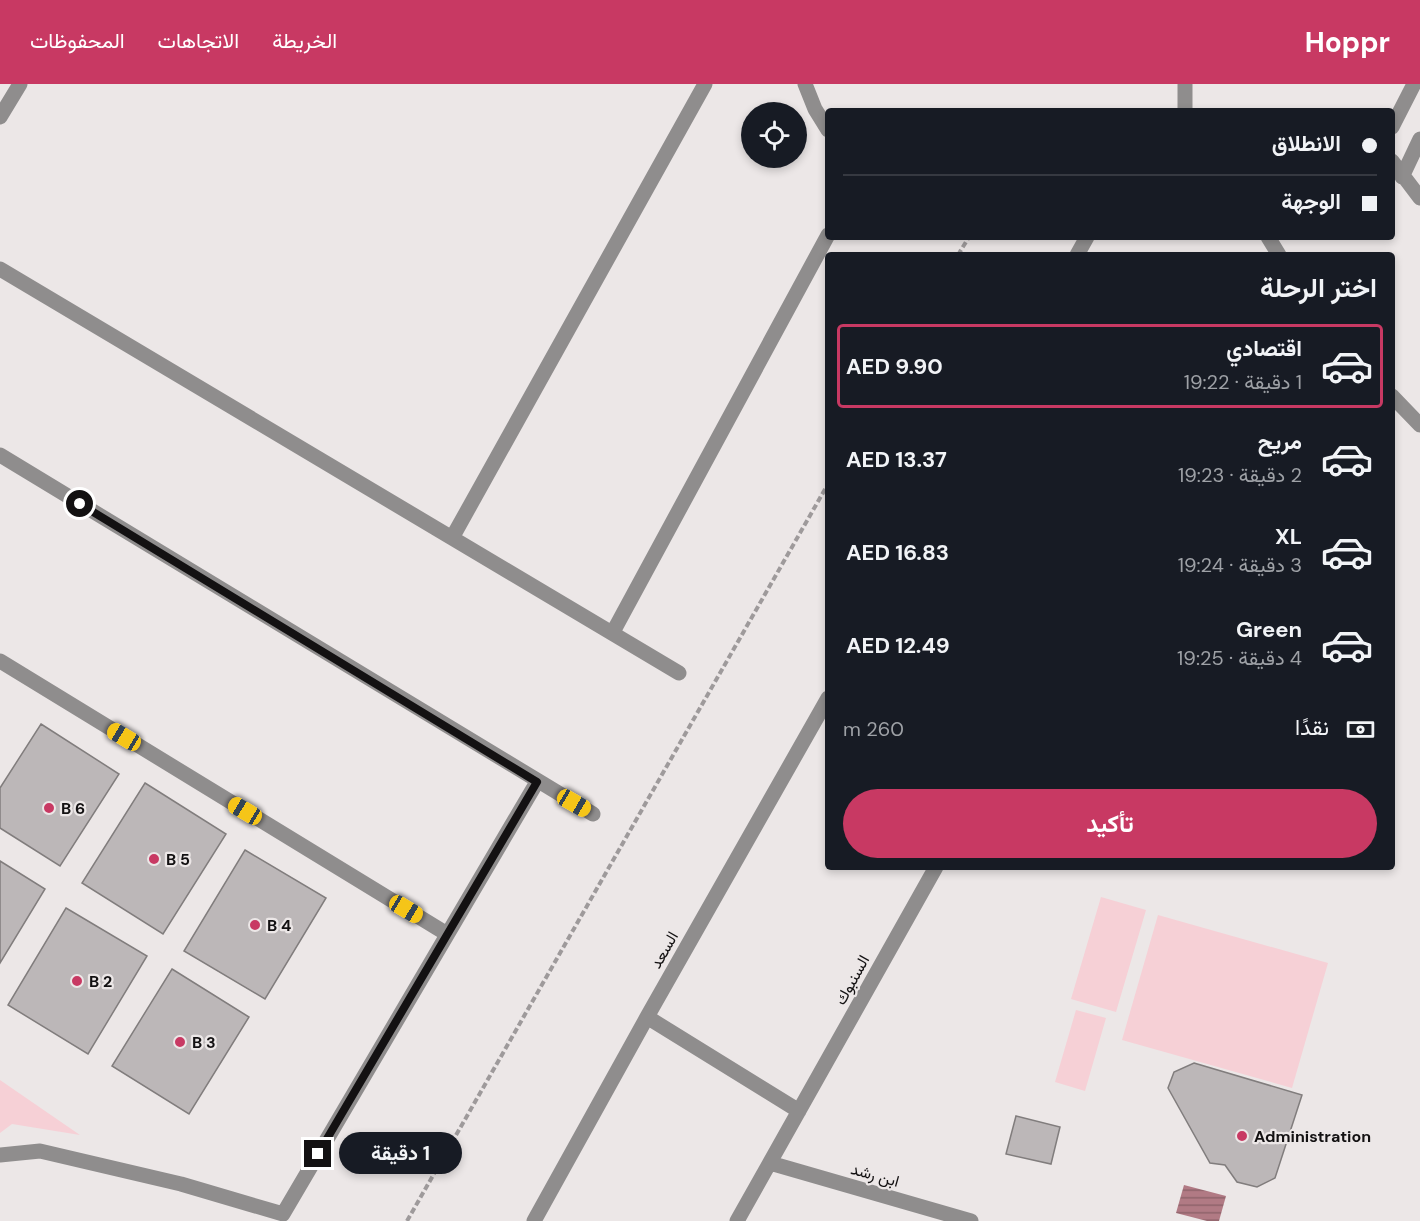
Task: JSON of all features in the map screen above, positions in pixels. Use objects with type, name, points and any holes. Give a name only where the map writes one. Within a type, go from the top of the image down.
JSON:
[{"type":"street","points":[[0,117],[20,84]]},
{"type":"street","points":[[452,538],[705,84]]},
{"type":"street","points":[[805,84],[815,109],[825,125]]},
{"type":"street","points":[[1185,84],[1185,108]]},
{"type":"street","points":[[1395,120],[1414,84]]},
{"type":"street","points":[[1402,177],[1420,140]]},
{"type":"street","points":[[1395,166],[1420,198]]},
{"type":"street","points":[[613,632],[825,240]]},
{"type":"street","points":[[0,269],[679,673]]},
{"type":"street","points":[[1395,399],[1420,425]]},
{"type":"street","points":[[0,455],[593,814]]},
{"type":"street","points":[[0,662],[447,934]]},
{"type":"street","name":"السعد","points":[[534,1221],[825,703]]},
{"type":"street","points":[[0,1155],[40,1151],[181,1184],[283,1214],[537,782]]},
{"type":"street","name":"السنبوك","points":[[737,1221],[934,870]]},
{"type":"street","points":[[647,1017],[799,1111]]},
{"type":"street","name":"ابن رشد","points":[[770,1163],[971,1221]]},
{"type":"path","points":[[407,1221],[825,488]]},
{"type":"shaded area","points":[[1101,897],[1146,910],[1116,1012],[1071,999]]},
{"type":"shaded area","points":[[1158,915],[1328,963],[1292,1088],[1122,1040]]},
{"type":"shaded area","points":[[1076,1010],[1106,1018],[1085,1091],[1055,1082]]},
{"type":"shaded area","points":[[0,1080],[80,1135],[12,1124],[0,1133]]},
{"type":"shaded area","points":[[1184,1185],[1226,1196],[1219,1221],[1207,1221],[1176,1213]]},
{"type":"building","name":"B 6","points":[[41,724],[119,774],[60,866],[0,828],[0,788]]},
{"type":"building","name":"B 5","points":[[145,783],[226,834],[163,934],[82,883]]},
{"type":"building","name":"B 4","points":[[245,850],[326,898],[265,999],[184,951]]},
{"type":"building","points":[[0,861],[45,889],[0,963]]},
{"type":"building","name":"B 2","points":[[66,908],[147,956],[88,1054],[8,1005]]},
{"type":"building","name":"B 3","points":[[172,969],[249,1017],[189,1114],[112,1066]]},
{"type":"building","name":"Administration","points":[[1194,1063],[1302,1095],[1275,1178],[1257,1187],[1237,1182],[1225,1165],[1210,1163],[1168,1088],[1174,1072]]},
{"type":"building","points":[[1016,1116],[1060,1127],[1051,1164],[1006,1154]]},
{"type":"place","name":"B 6","points":[[49,808]]},
{"type":"place","name":"B 5","points":[[154,859]]},
{"type":"place","name":"B 4","points":[[255,925]]},
{"type":"place","name":"B 2","points":[[77,981]]},
{"type":"place","name":"B 3","points":[[180,1042]]},
{"type":"place","name":"Administration","points":[[1242,1136]]},
{"type":"route","points":[[80,504],[537,782],[318,1154]]}]
